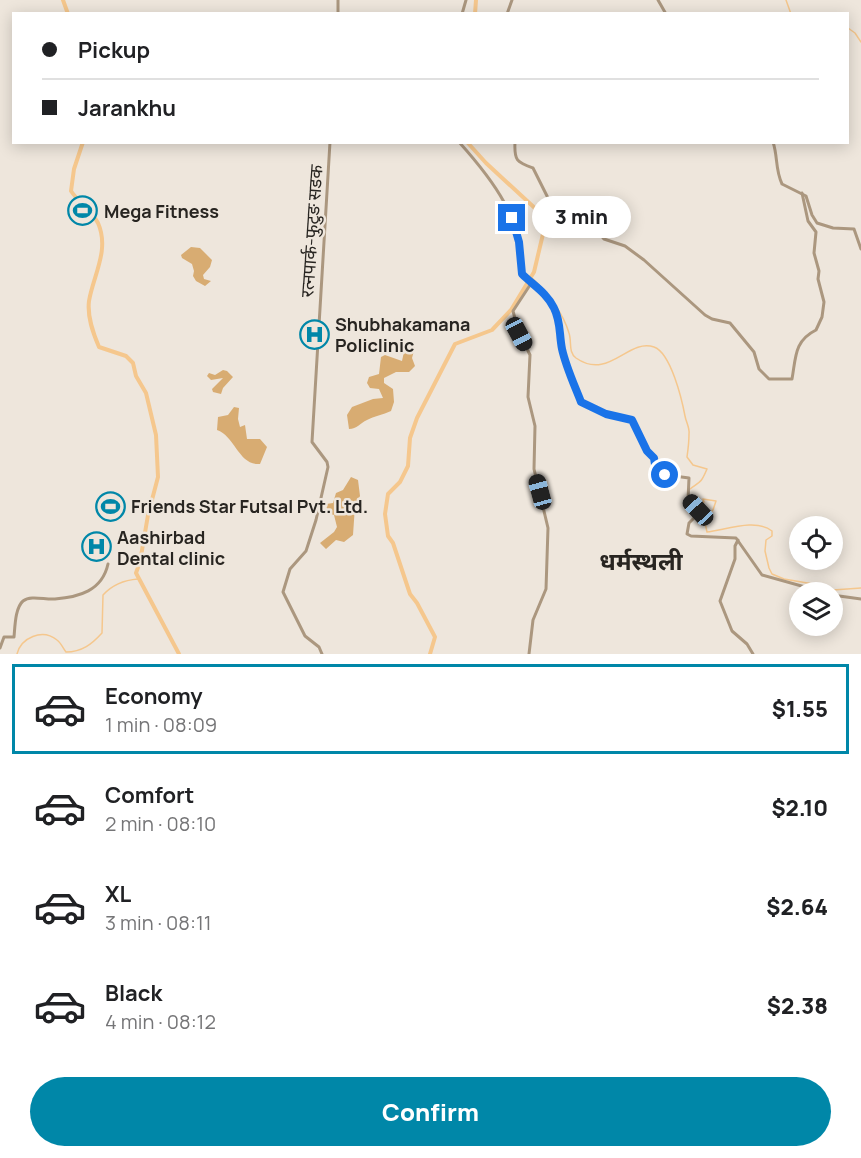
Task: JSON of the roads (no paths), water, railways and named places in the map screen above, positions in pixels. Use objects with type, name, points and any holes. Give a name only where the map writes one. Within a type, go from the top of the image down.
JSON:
[{"type":"street","name":"रत्नपार्क-फुटुङ सडक","points":[[322,654],[319,648],[305,636],[283,592],[287,574],[306,551],[324,488],[328,464],[312,442],[330,144]]},
{"type":"street","points":[[461,144],[492,180],[512,218],[519,242],[522,274],[553,306],[560,322],[562,352],[581,402],[606,414],[632,420],[647,451],[654,458],[656,471],[659,474],[689,478],[688,500],[698,510],[697,515],[686,529],[687,534],[736,538],[762,575],[789,584]]},
{"type":"street","points":[[515,144],[515,155],[518,161],[533,168],[549,200],[574,222],[595,228],[604,239],[625,246],[644,260],[705,315],[730,323],[754,352],[759,369],[769,379],[792,380],[801,339],[816,330],[822,317],[824,302],[814,253],[816,232],[808,221],[802,193]]},
{"type":"street","points":[[774,144],[777,154],[775,165],[782,183],[806,196],[814,221],[834,228],[854,229],[861,249]]},
{"type":"street","points":[[529,654],[533,620],[546,589],[548,528],[534,469],[535,426],[530,414],[528,397],[530,355],[518,330],[513,311],[532,282]]},
{"type":"street","points":[[738,540],[735,546],[735,559],[720,601],[732,631],[747,644],[753,654]]},
{"type":"street","points":[[0,648],[4,638],[14,637],[18,607],[23,601],[32,598],[56,599],[91,591],[106,574],[108,564]]},
{"type":"street","points":[[843,597],[861,599]]},
{"type":"waterway","points":[[63,0],[67,12]]},
{"type":"waterway","points":[[475,12],[476,0]]},
{"type":"waterway","points":[[786,0],[790,12]]},
{"type":"waterway","points":[[849,29],[861,42]]},
{"type":"waterway","points":[[82,144],[74,169],[71,191],[98,223],[102,243],[100,263],[89,301],[91,325],[99,347],[126,356],[133,363],[136,376],[146,393],[156,435],[158,477],[136,573],[179,654]]},
{"type":"waterway","points":[[430,654],[435,637],[410,594],[393,543],[388,536],[385,514],[388,494],[400,482],[408,466],[410,438],[417,418],[455,344],[492,330],[511,310],[534,272],[543,234],[538,211],[469,144]]},
{"type":"waterway","points":[[530,276],[558,309],[569,333],[572,353],[576,358],[588,364],[598,365],[635,348],[645,346],[654,347],[666,358],[678,389],[689,430],[687,457],[693,465],[707,469],[700,481],[690,489]]},
{"type":"waterway","points":[[690,496],[699,504],[704,502],[703,499],[716,501],[713,510],[704,518],[707,532],[749,525],[758,525],[772,531],[772,536],[766,540],[765,551],[772,574],[833,590],[861,588]]},
{"type":"waterway","points":[[17,654],[27,639],[39,635],[51,636],[61,644],[66,652],[86,647],[102,633],[103,595],[110,588],[138,579]]},
{"type":"place","name":"Mega Fitness","points":[[83,211]]},
{"type":"place","name":"Shubhakamana Policlinic","points":[[314,334]]},
{"type":"place","name":"Friends Star Futsal Pvt. Ltd.","points":[[110,506]]},
{"type":"place","name":"Aashirbad Dental clinic","points":[[96,547]]},
{"type":"district","name":"धर्मस्थली","points":[[641,560]]}]
